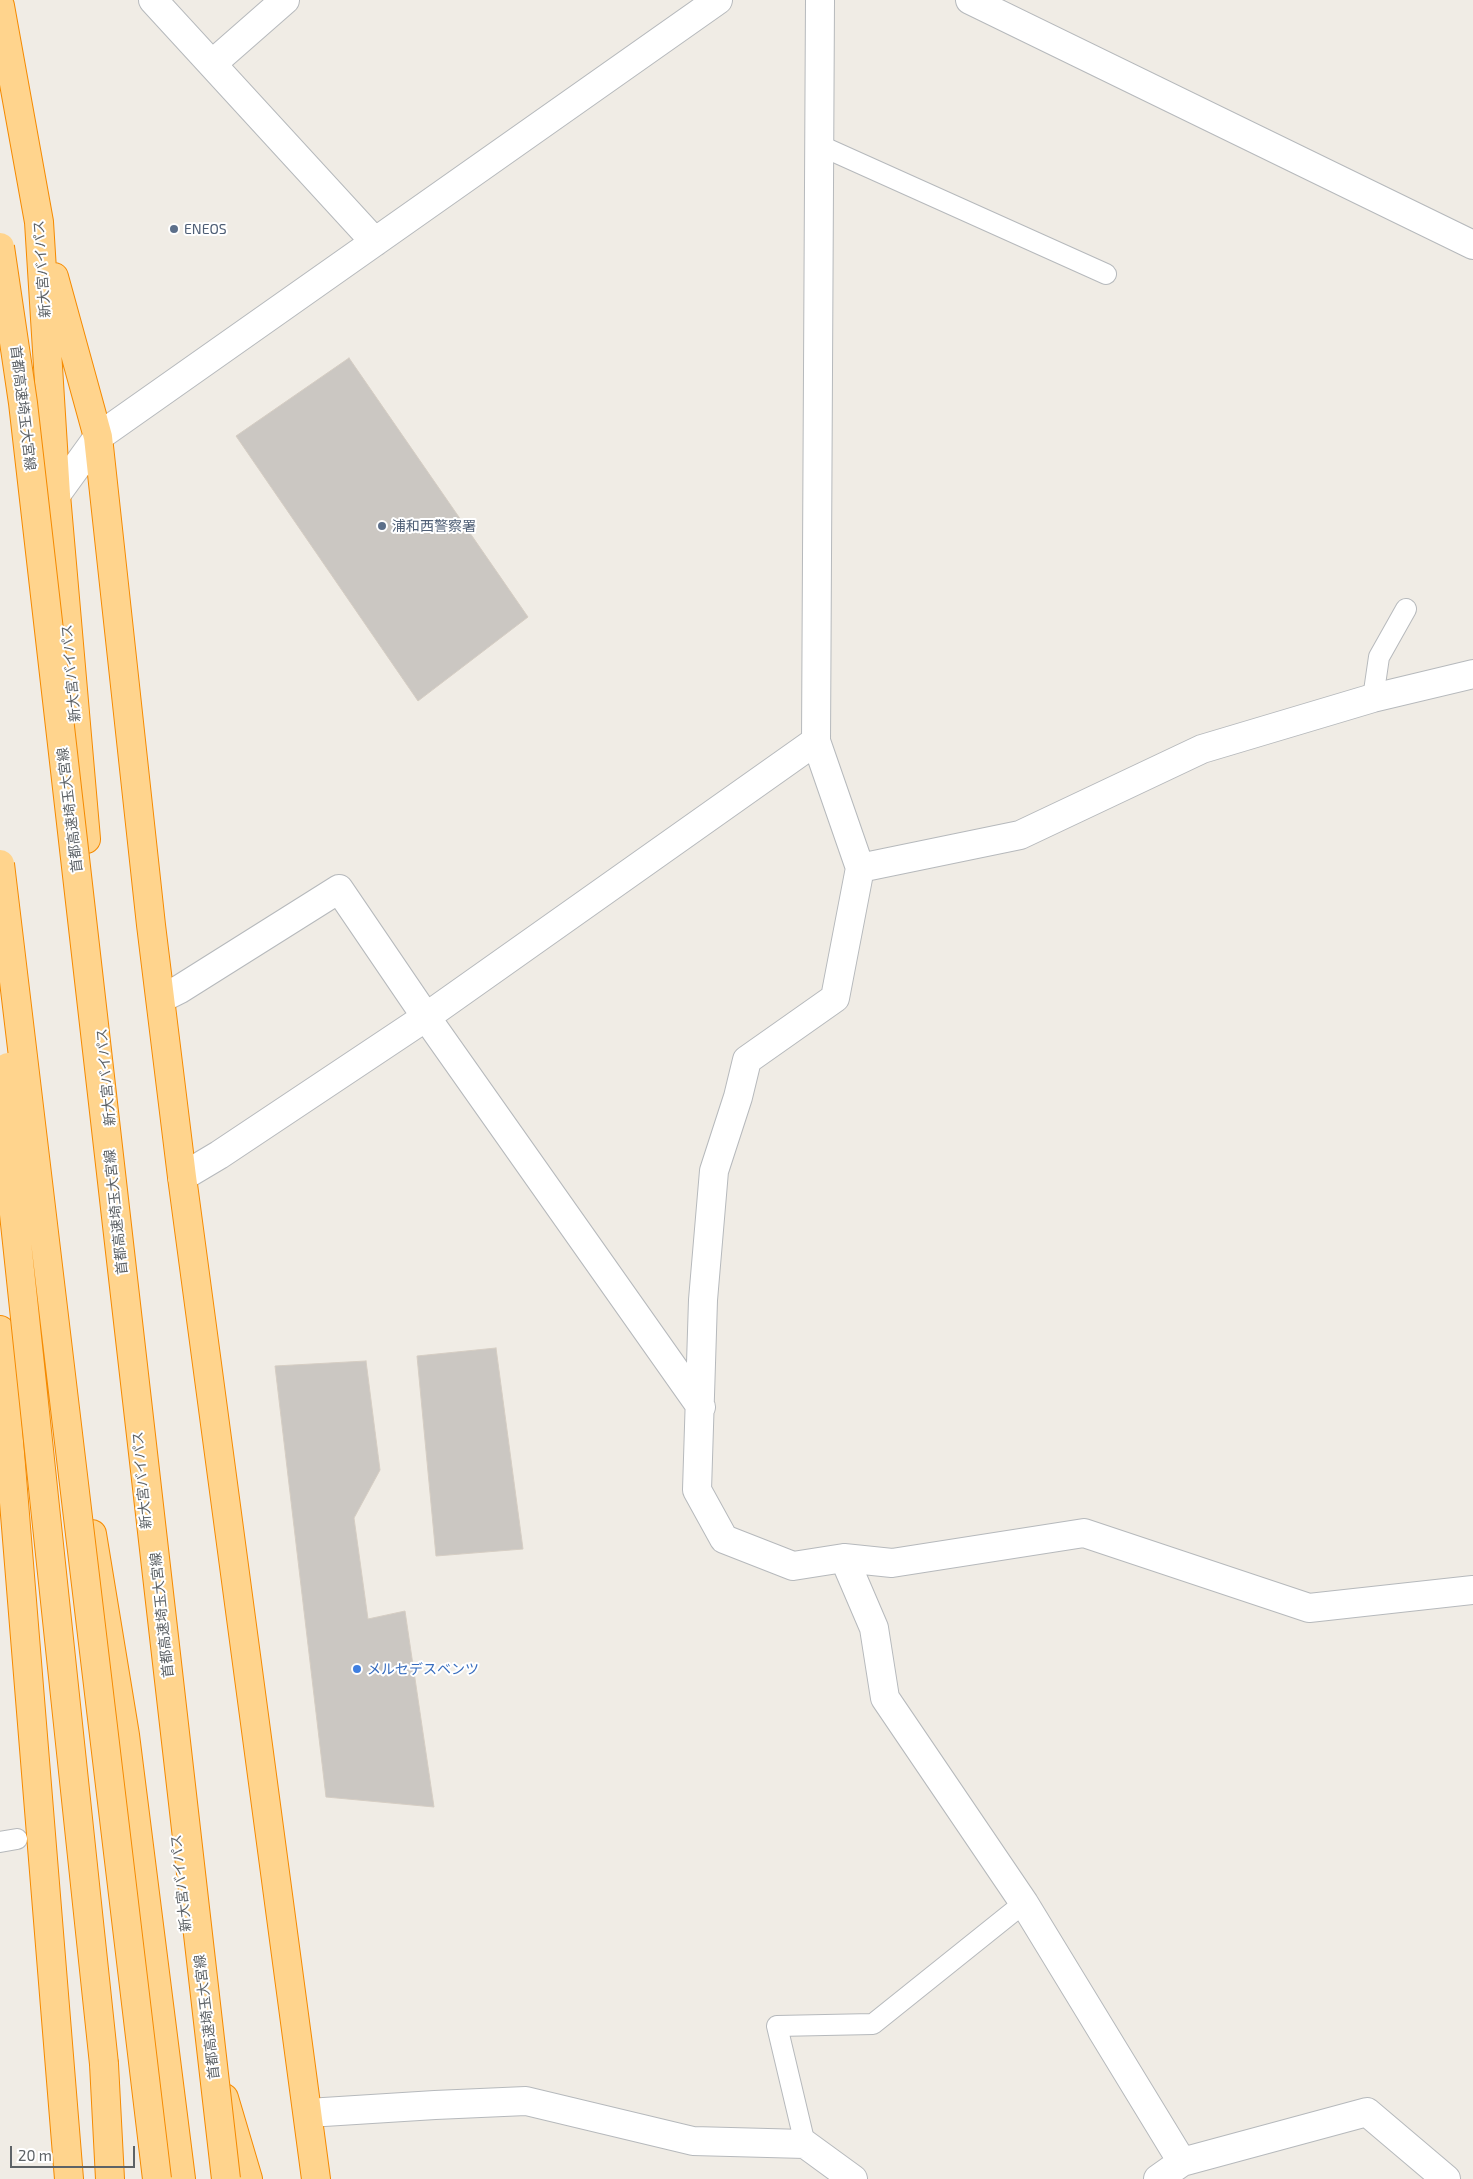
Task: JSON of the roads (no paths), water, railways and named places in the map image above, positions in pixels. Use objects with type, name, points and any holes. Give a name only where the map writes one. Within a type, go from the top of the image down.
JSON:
[{"type":"highway","name":"新大宮バイパス","points":[[0,6],[39,222],[56,494],[164,1730],[213,2179]]},
{"type":"highway","points":[[39,222],[98,437],[151,925],[162,998],[182,1177],[316,2179]]},
{"type":"highway","name":"首都高速埼玉大宮線","points":[[0,247],[24,413],[226,2179]]},
{"type":"highway","points":[[1,873],[12,1195],[104,2064],[110,2179]]},
{"type":"highway","points":[[1,873],[157,2179]]},
{"type":"highway","points":[[0,963],[125,1735],[182,2179]]},
{"type":"highway","points":[[0,1330],[69,2179]]},
{"type":"highway","points":[[212,2061],[248,2179]]},
{"type":"street","points":[[153,0],[375,242]]},
{"type":"street","points":[[212,64],[285,0]]},
{"type":"street","points":[[56,494],[98,437],[718,0]]},
{"type":"street","points":[[820,0],[816,741],[860,868],[836,998],[748,1060],[714,1171],[703,1300],[697,1490],[724,1539],[793,1566],[844,1558],[892,1563],[1084,1533],[1309,1608],[1473,1590]]},
{"type":"street","points":[[970,0],[1473,244]]},
{"type":"street","points":[[860,868],[1020,835],[1202,749],[1373,698],[1473,674]]},
{"type":"street","points":[[182,1177],[426,1017],[816,741]]},
{"type":"street","points":[[162,998],[188,984],[339,889],[426,1017],[701,1406]]},
{"type":"street","points":[[844,1558],[874,1628],[885,1698],[1024,1903],[1182,2162]]},
{"type":"street","points":[[308,2113],[526,2101],[693,2141],[805,2144],[853,2179]]},
{"type":"street","points":[[1158,2179],[1182,2162],[1367,2112],[1446,2179]]},
{"type":"lane","points":[[819,145],[1106,274]]},
{"type":"lane","points":[[1373,698],[1378,657],[1406,609]]},
{"type":"lane","points":[[805,2144],[777,2026],[873,2024],[1024,1903]]},
{"type":"place","name":"ENEOS","points":[[174,229]]},
{"type":"place","name":"浦和西警察署","points":[[382,526]]},
{"type":"place","name":"メルセデスベンツ","points":[[357,1669]]}]
